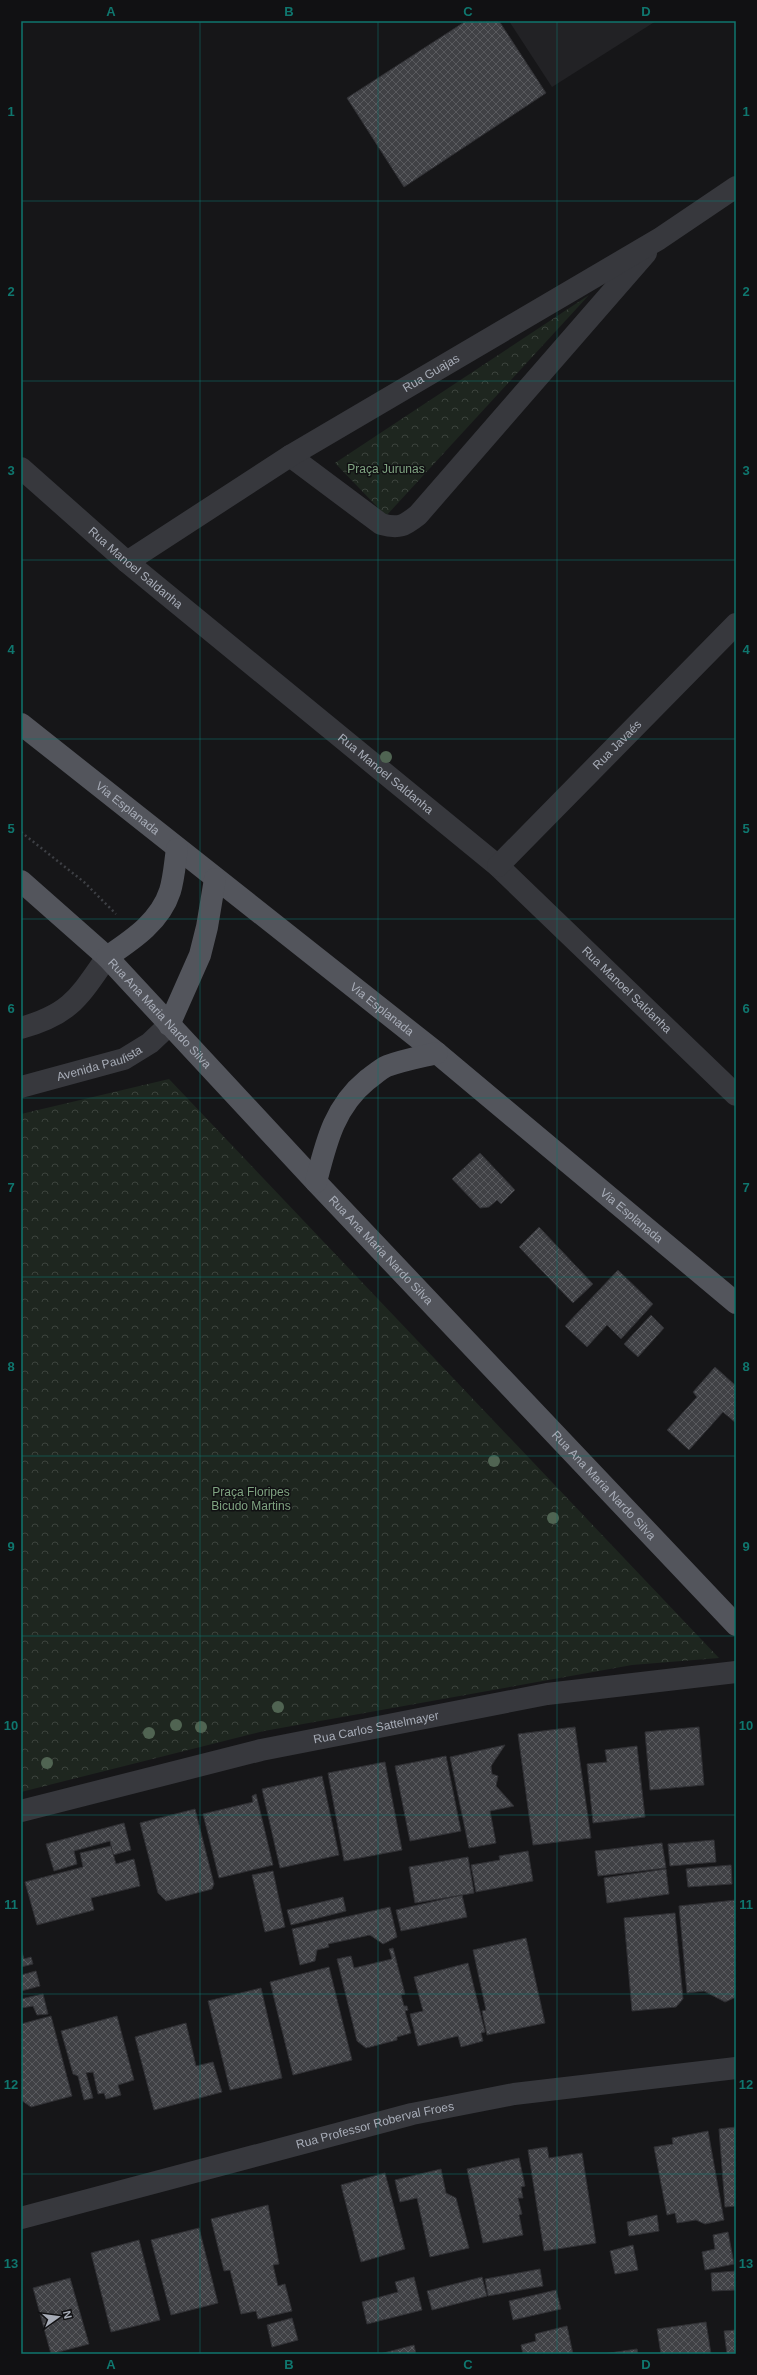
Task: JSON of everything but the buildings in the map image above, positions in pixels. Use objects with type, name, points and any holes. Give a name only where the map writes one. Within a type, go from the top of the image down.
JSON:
[{"type":"main road","name":"Via Esplanada","points":[[21,724],[437,1054],[736,1303]]},
{"type":"main road","points":[[107,956],[137,936],[157,915],[170,892],[177,849]]},
{"type":"main road","points":[[169,1025],[200,955],[208,928],[215,879]]},
{"type":"main road","name":"Rua Ana Maria Nardo Silva","points":[[21,881],[107,956],[169,1025],[316,1182],[736,1625]]},
{"type":"main road","points":[[316,1182],[328,1134],[342,1105],[354,1091],[385,1067],[404,1060],[437,1054]]},
{"type":"street","name":"Rua Guajas","points":[[127,562],[290,456],[659,239],[736,187]]},
{"type":"street","points":[[290,456],[381,524],[394,528],[406,525],[418,515],[659,239]]},
{"type":"street","name":"Rua Manoel Saldanha","points":[[21,468],[127,562],[498,866],[736,1095]]},
{"type":"street","name":"Rua Javaés","points":[[498,866],[736,624]]},
{"type":"street","points":[[21,1028],[43,1022],[64,1011],[81,993],[107,956]]},
{"type":"street","name":"Avenida Paulista","points":[[21,1087],[124,1059],[150,1043],[169,1025]]},
{"type":"street","name":"Rua Carlos Sattelmayer","points":[[21,1811],[261,1750],[547,1694],[736,1672]]},
{"type":"street","name":"Rua Professor Roberval Froes","points":[[21,2218],[412,2114],[514,2094],[736,2068]]},
{"type":"shaded area","points":[[509,21],[656,21],[552,87]]},
{"type":"green space","name":"Praça Jurunas","points":[[589,295],[386,516],[335,463]]},
{"type":"green space","name":"Praça Floripes Bicudo Martins","points":[[169,1079],[719,1658],[632,1665],[264,1731],[21,1792],[21,1114]]}]
